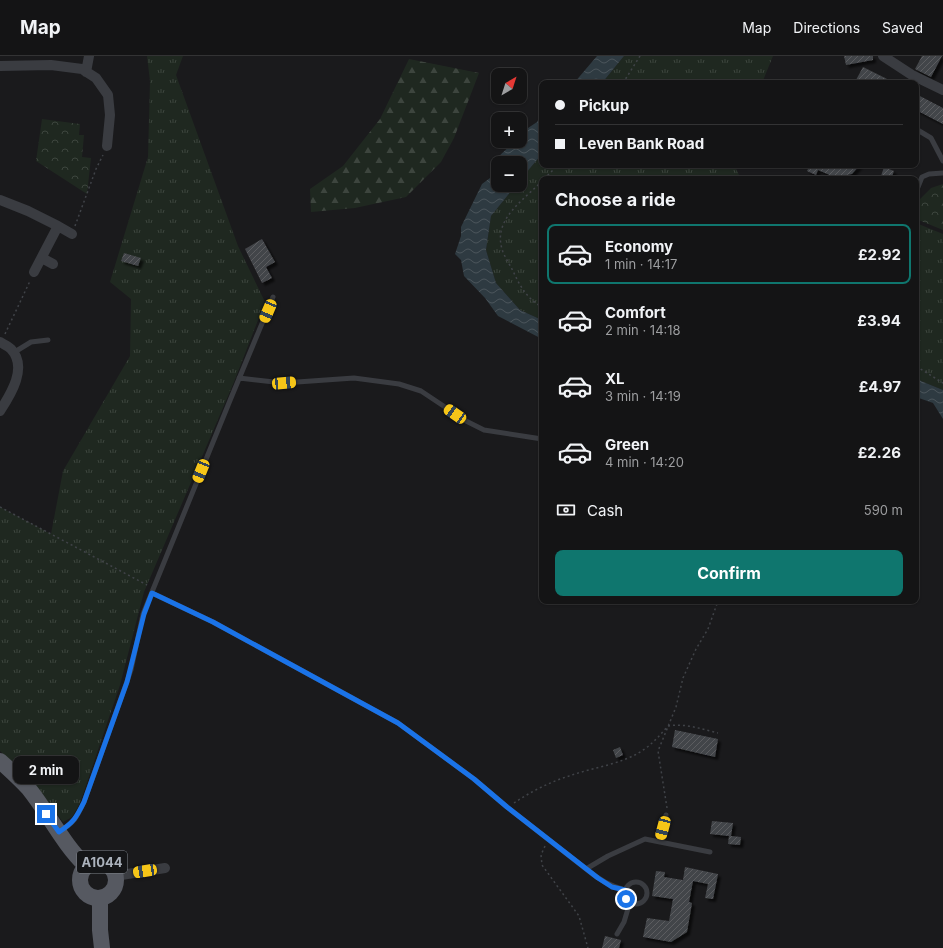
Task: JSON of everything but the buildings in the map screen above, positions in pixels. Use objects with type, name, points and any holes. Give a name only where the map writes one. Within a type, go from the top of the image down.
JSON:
[{"type":"main road","name":"A1044","points":[[0,760],[29,789],[59,832],[86,866]]},
{"type":"main road","name":"A1044","points":[[97,862],[104,863],[109,866],[115,876],[116,882],[114,888],[106,896],[100,898],[89,895],[81,887],[80,876],[86,866],[97,862]]},
{"type":"main road","points":[[100,898],[100,930],[102,948]]},
{"type":"street","points":[[86,72],[89,56]]},
{"type":"street","points":[[883,56],[912,75],[942,88]]},
{"type":"street","points":[[0,66],[51,66],[82,69],[96,78],[108,95],[110,115],[104,140]]},
{"type":"street","points":[[0,200],[28,211],[72,234]]},
{"type":"street","points":[[34,272],[58,226]]},
{"type":"street","points":[[42,258],[53,264]]},
{"type":"street","points":[[0,342],[10,348],[17,360],[18,372],[16,382],[0,411]]},
{"type":"street","points":[[115,876],[165,868]]},
{"type":"lane","points":[[919,130],[931,138],[943,161]]},
{"type":"lane","points":[[919,184],[922,177],[929,174],[943,173]]},
{"type":"lane","points":[[59,832],[70,825],[78,815],[84,802],[128,677],[144,614],[273,297]]},
{"type":"lane","points":[[13,353],[31,342],[48,340]]},
{"type":"lane","points":[[239,378],[284,383],[354,378],[399,384],[421,391],[466,421],[484,430],[539,439]]},
{"type":"lane","points":[[153,591],[398,723],[474,779],[507,807],[598,878],[612,887],[625,890]]},
{"type":"lane","points":[[659,841],[666,816]]},
{"type":"lane","points":[[586,869],[608,856],[645,839],[710,852]]},
{"type":"lane","points":[[636,882],[644,885],[646,889],[646,897],[643,901],[638,904],[630,902],[626,899],[625,890],[628,884],[636,882]]},
{"type":"lane","points":[[617,934],[624,922],[630,902]]},
{"type":"path","points":[[625,80],[640,56]]},
{"type":"path","points":[[72,234],[96,169],[104,140]]},
{"type":"path","points":[[547,176],[555,168]]},
{"type":"path","points":[[539,184],[514,208],[501,226],[500,236],[503,252],[520,286],[531,300],[539,304]]},
{"type":"path","points":[[0,342],[34,272]]},
{"type":"path","points":[[919,368],[943,383]]},
{"type":"path","points":[[0,507],[153,591]]},
{"type":"path","points":[[666,816],[668,805],[658,751],[676,707],[683,678],[696,649],[708,629],[717,604]]},
{"type":"path","points":[[507,807],[521,798],[553,782],[630,757],[646,748],[659,737],[668,726],[688,726],[718,734]]},
{"type":"path","points":[[548,839],[541,855],[542,865],[579,916],[588,948]]},
{"type":"green space","points":[[147,56],[183,56],[176,75],[238,246],[265,302],[234,382],[144,592],[120,685],[80,803],[72,817],[63,822],[30,779],[0,751],[0,507],[51,534],[63,471],[130,356],[131,299],[110,282],[148,157],[150,81]]},
{"type":"green space","points":[[624,56],[773,56],[763,80],[604,80]]},
{"type":"green space","points":[[409,59],[479,73],[454,138],[441,162],[406,197],[355,208],[311,212],[310,189],[343,166],[380,119]]},
{"type":"green space","points":[[42,119],[80,124],[79,135],[84,135],[82,157],[91,158],[87,194],[36,161]]},
{"type":"green space","points":[[539,158],[539,168],[736,168],[740,176],[539,176],[539,319],[520,310],[496,283],[486,250],[491,216],[510,192],[527,192],[527,172]]},
{"type":"green space","points":[[943,184],[943,230],[919,220],[919,200],[931,188]]},
{"type":"green space","points":[[919,224],[943,234],[943,390],[919,380]]},
{"type":"water","points":[[597,56],[624,56],[604,80],[577,80]]},
{"type":"water","points":[[539,118],[539,158],[527,172],[527,156],[499,156],[508,148],[527,148],[528,128],[537,122]]},
{"type":"water","points":[[491,175],[491,192],[510,192],[491,216],[486,250],[496,283],[520,310],[539,319],[539,337],[498,316],[485,298],[464,276],[461,260],[455,254],[461,236],[461,227],[482,184],[490,178]]},
{"type":"water","points":[[919,380],[943,390],[943,419],[933,403],[919,398]]},
{"type":"route","points":[[46,814],[59,832],[70,825],[78,815],[131,670],[144,614],[152,593],[213,622],[398,723],[474,779],[507,807],[598,878],[612,887],[625,890],[626,899]]}]
